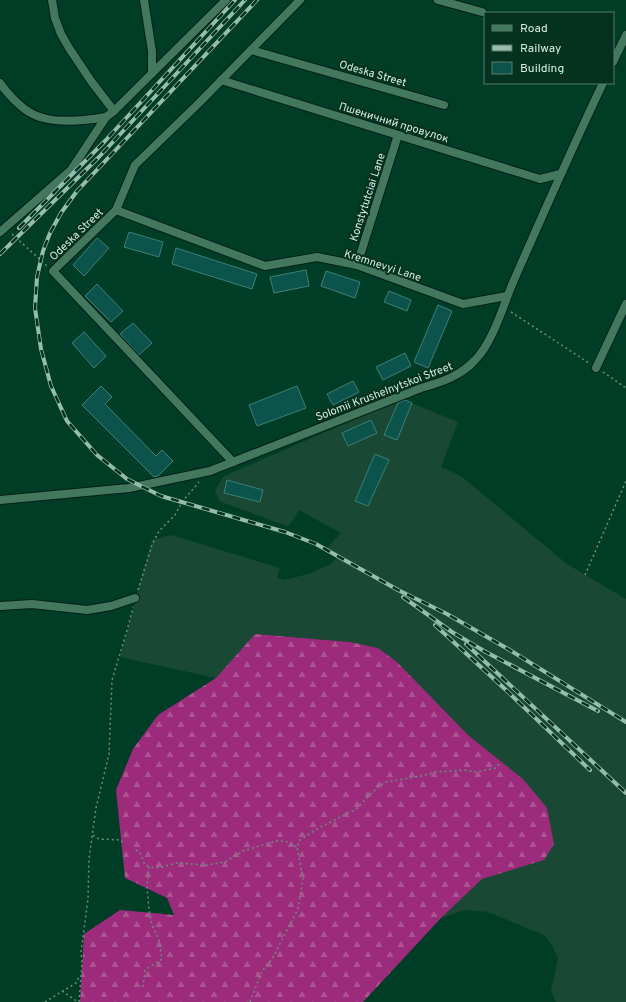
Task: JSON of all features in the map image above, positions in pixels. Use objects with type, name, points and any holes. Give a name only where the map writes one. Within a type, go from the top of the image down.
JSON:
[{"type":"street","points":[[52,0],[55,18],[61,34],[91,80],[114,111]]},
{"type":"street","points":[[144,0],[152,50],[152,73]]},
{"type":"street","points":[[3,229],[71,170],[106,117],[114,111],[226,0]]},
{"type":"street","name":"Odeska Street","points":[[233,462],[53,271],[116,210],[135,166],[300,0]]},
{"type":"street","points":[[438,0],[482,12]]},
{"type":"street","points":[[614,60],[626,35]]},
{"type":"street","name":"Odeska Street","points":[[251,50],[444,105]]},
{"type":"street","name":"Пшеничний провулок","points":[[221,80],[540,179],[560,174]]},
{"type":"street","points":[[0,84],[29,112],[51,120],[87,121],[106,117]]},
{"type":"street","name":"Solomii Krushelnytskoi Street","points":[[0,500],[129,488],[210,471],[421,388],[443,382],[464,371],[477,359],[487,346],[502,306],[560,174],[603,84]]},
{"type":"street","name":"Konstytutciai Lane","points":[[357,265],[398,135]]},
{"type":"street","name":"Kremnevyi Lane","points":[[116,210],[265,266],[317,257],[357,265],[463,304],[507,296]]},
{"type":"street","points":[[596,368],[626,304]]},
{"type":"street","points":[[0,606],[32,604],[87,610],[111,606],[135,598]]},
{"type":"path","points":[[3,229],[53,271]]},
{"type":"path","points":[[502,306],[626,388]]},
{"type":"path","points":[[62,991],[78,1002],[81,974],[80,952],[88,899],[88,870],[96,808],[109,754],[112,680],[152,544],[159,531],[175,515],[182,502],[201,481]]},
{"type":"path","points":[[585,575],[626,481]]},
{"type":"path","points":[[250,1002],[262,971],[272,958],[298,909],[303,879],[297,847],[300,840],[306,835],[356,809],[379,786],[386,782],[436,772],[464,770],[476,772],[496,768],[501,762]]},
{"type":"path","points":[[93,834],[99,839],[121,840],[123,844]]},
{"type":"path","points":[[136,850],[140,852],[144,863],[149,867],[158,868],[178,863],[207,865],[225,862],[243,851],[276,841],[285,841],[297,847]]},
{"type":"path","points":[[143,987],[146,970],[162,958],[159,940],[152,926],[149,909],[147,886],[149,867]]},
{"type":"path","points":[[45,1002],[76,982],[81,974]]},
{"type":"shaded area","points":[[402,399],[458,422],[441,467],[461,476],[567,564],[626,599],[626,1002],[556,1002],[551,990],[558,959],[553,947],[544,935],[488,912],[465,910],[441,918],[482,879],[544,860],[523,779],[468,735],[397,662],[378,648],[350,642],[255,634],[216,678],[120,657],[152,540],[171,535],[280,568],[277,578],[284,580],[308,574],[331,564],[338,556],[325,550],[341,533],[299,510],[291,523],[286,526],[219,501],[215,490],[224,476]]},
{"type":"green space","points":[[255,634],[350,642],[378,648],[397,662],[468,735],[523,779],[547,808],[554,844],[544,860],[482,879],[441,918],[363,1002],[80,1002],[84,934],[120,910],[174,915],[167,898],[125,878],[116,790],[133,749],[158,715],[216,678]]},
{"type":"building","points":[[129,232],[163,242],[159,257],[124,247]]},
{"type":"building","points":[[97,238],[109,248],[84,276],[73,265]]},
{"type":"building","points":[[176,248],[257,274],[252,289],[172,264]]},
{"type":"building","points":[[306,270],[309,286],[274,293],[270,277]]},
{"type":"building","points":[[326,271],[360,282],[355,298],[321,286]]},
{"type":"building","points":[[97,284],[123,311],[111,322],[85,296]]},
{"type":"building","points":[[389,291],[411,300],[407,311],[384,302]]},
{"type":"building","points":[[438,305],[452,311],[428,368],[414,362]]},
{"type":"building","points":[[133,323],[152,343],[139,355],[120,334]]},
{"type":"building","points":[[84,332],[106,356],[94,368],[72,343]]},
{"type":"building","points":[[405,353],[411,366],[383,380],[376,367]]},
{"type":"building","points":[[353,381],[359,392],[333,405],[327,394]]},
{"type":"building","points":[[101,386],[112,397],[105,404],[156,456],[162,450],[173,461],[158,476],[154,477],[82,405]]},
{"type":"building","points":[[297,386],[306,408],[257,426],[249,405]]},
{"type":"building","points":[[405,400],[412,403],[397,440],[384,435],[398,403]]},
{"type":"building","points":[[371,420],[377,433],[348,446],[342,433]]},
{"type":"building","points":[[375,454],[389,460],[368,506],[355,501]]},
{"type":"building","points":[[227,480],[263,490],[260,502],[224,493]]},
{"type":"railway","points":[[19,228],[105,141],[235,0]]},
{"type":"railway","points":[[0,254],[98,158],[245,0]]},
{"type":"railway","points":[[257,0],[77,191],[61,213],[50,233],[43,251],[37,277],[35,308],[41,349],[51,386],[67,421],[97,455],[127,479],[161,496],[285,532],[316,544],[398,590],[447,614],[508,649],[626,722]]},
{"type":"railway","points":[[403,597],[452,632],[484,651],[598,711]]},
{"type":"railway","points":[[435,625],[590,770]]},
{"type":"railway","points":[[466,644],[626,793]]}]
